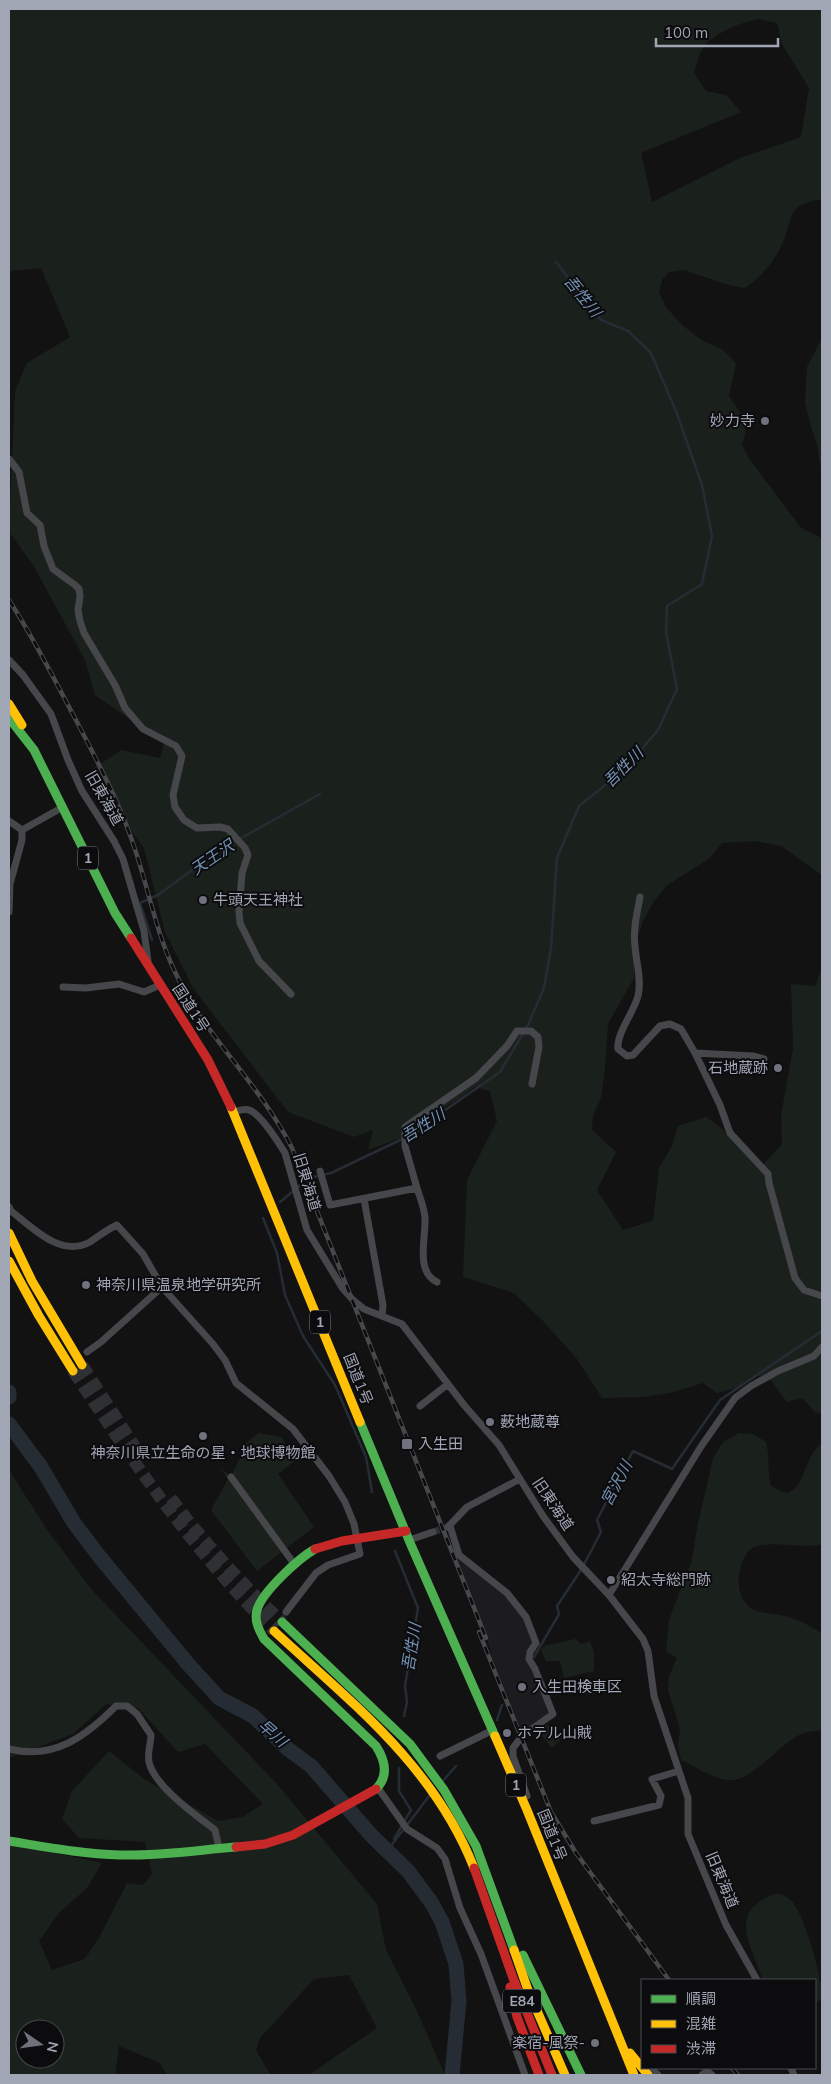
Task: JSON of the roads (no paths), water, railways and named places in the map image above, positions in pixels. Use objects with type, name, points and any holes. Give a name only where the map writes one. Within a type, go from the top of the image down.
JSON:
[{"type":"main road","name":"1","points":[[9,704],[23,726],[34,750]]},
{"type":"main road","name":"国道1号","points":[[11,722],[34,750],[115,913],[208,1060],[233,1112],[409,1540],[527,1810],[634,2075]]},
{"type":"main road","points":[[9,1234],[32,1281],[82,1365]]},
{"type":"main road","points":[[9,1261],[39,1316],[73,1371]]},
{"type":"main road","points":[[9,1841],[119,1855],[144,1855],[218,1845],[265,1844],[293,1835],[375,1790],[384,1774],[384,1757],[376,1746],[274,1650],[260,1634],[256,1619],[261,1598],[292,1568],[319,1547],[340,1541],[406,1531]]},
{"type":"main road","points":[[282,1622],[300,1640],[384,1709],[406,1730],[439,1769],[471,1820],[490,1864],[518,1952],[580,2075]]},
{"type":"main road","points":[[274,1631],[392,1740],[428,1784],[454,1823],[466,1846],[501,1946],[516,2018],[538,2075]]},
{"type":"main road","name":"E84","points":[[501,1946],[552,2075]]},
{"type":"main road","name":"E84","points":[[518,1952],[545,2018],[554,2051],[565,2075]]},
{"type":"main road","points":[[621,2041],[641,2066]]},
{"type":"street","points":[[9,459],[19,472],[26,513],[40,525],[44,546],[54,569],[76,584],[79,589],[79,615],[84,633],[115,685],[125,708],[143,730],[176,746],[182,756],[172,795],[174,807],[184,820],[197,828],[220,826],[228,829],[245,848],[248,855],[242,873],[240,923],[259,961],[291,994]]},
{"type":"street","name":"旧東海道","points":[[9,660],[22,674],[51,714],[68,760],[82,790],[123,859],[144,931],[148,963]]},
{"type":"street","points":[[22,830],[63,807]]},
{"type":"street","points":[[9,821],[22,830]]},
{"type":"street","points":[[9,912],[10,884],[22,840],[22,830]]},
{"type":"street","points":[[640,897],[636,915],[634,944],[638,975],[638,995],[617,1042],[618,1049],[627,1056],[633,1056],[660,1026],[670,1024],[681,1029],[720,1105],[730,1133],[768,1174],[795,1278],[804,1290],[822,1296]]},
{"type":"street","points":[[63,987],[86,988],[119,984],[144,992],[160,985]]},
{"type":"street","points":[[437,1282],[431,1279],[426,1269],[422,1244],[425,1219],[405,1146],[405,1127],[476,1078],[507,1046],[517,1031],[531,1031],[538,1037],[539,1047],[532,1084]]},
{"type":"street","points":[[695,1053],[753,1056],[764,1059]]},
{"type":"street","name":"旧東海道","points":[[233,1112],[244,1109],[252,1112],[281,1146],[285,1153],[307,1230],[324,1259],[353,1300],[364,1310],[402,1324],[448,1384],[499,1445],[568,1550],[609,1595],[643,1639],[648,1651],[654,1696],[688,1798],[687,1826],[690,1840],[726,1925],[756,1979]]},
{"type":"street","points":[[320,1171],[330,1205],[417,1188]]},
{"type":"street","points":[[364,1199],[383,1305],[382,1316]]},
{"type":"street","points":[[9,1207],[10,1211],[43,1235],[61,1246],[70,1248],[89,1242],[116,1225],[143,1254],[162,1287],[213,1344],[225,1360],[236,1383],[293,1429],[329,1476],[345,1502],[358,1538],[360,1554],[328,1565],[316,1572],[286,1612]]},
{"type":"street","points":[[86,1352],[101,1342],[162,1287]]},
{"type":"street","points":[[609,1595],[702,1445],[735,1398],[778,1370],[814,1356],[822,1347]]},
{"type":"street","points":[[420,1406],[448,1384]]},
{"type":"street","points":[[231,1477],[292,1568]]},
{"type":"street","points":[[520,1479],[468,1508],[449,1527],[459,1555],[507,1593],[526,1617],[536,1644],[530,1652],[529,1659],[536,1669],[553,1714],[523,1735],[513,1748],[513,1756],[530,1803],[527,1810]]},
{"type":"street","points":[[409,1540],[434,1532]]},
{"type":"street","points":[[9,1749],[26,1752],[41,1751],[71,1742],[81,1738],[116,1706],[127,1706],[137,1714],[151,1735],[148,1757],[153,1772],[177,1800],[216,1833],[218,1845]]},
{"type":"street","points":[[440,1756],[493,1730]]},
{"type":"street","points":[[594,1821],[659,1805],[661,1796],[652,1779],[679,1771]]},
{"type":"street","points":[[375,1790],[407,1829],[437,1848],[445,1859],[460,1908],[481,1954],[525,2075]]},
{"type":"street","points":[[621,2041],[641,2057]]},
{"type":"street","points":[[702,2075],[707,2071],[712,2075]]},
{"type":"waterway","name":"吾性川","points":[[280,1202],[309,1178],[331,1173],[417,1132],[500,1072],[528,1025],[544,988],[551,948],[557,858],[579,806],[624,770],[658,730],[677,689],[666,632],[667,606],[702,584],[712,536],[702,485],[676,411],[651,353],[628,331],[601,320],[556,262]]},
{"type":"waterway","name":"天王沢","points":[[152,940],[140,903],[158,895],[218,851],[320,794]]},
{"type":"waterway","name":"吾性川","points":[[263,1218],[277,1253],[285,1295],[303,1336],[335,1385],[366,1457],[372,1492]]},
{"type":"waterway","name":"宮沢川","points":[[534,1657],[559,1614],[557,1606],[581,1570],[601,1532],[597,1520],[633,1451],[672,1469],[720,1400],[822,1331]]},
{"type":"waterway","name":"早川","points":[[9,1392],[9,1397]]},
{"type":"waterway","name":"早川","points":[[9,1424],[41,1467],[74,1523],[188,1664],[219,1698],[253,1716],[288,1749],[311,1766],[371,1835],[408,1871],[431,1902],[442,1922],[456,1964],[459,2001],[452,2075]]},
{"type":"waterway","name":"吾性川","points":[[395,1551],[418,1608],[405,1686],[407,1702],[404,1716]]},
{"type":"waterway","name":"宮沢川","points":[[497,1720],[502,1705]]},
{"type":"waterway","name":"宮沢川","points":[[442,1782],[456,1766]]},
{"type":"waterway","name":"吾性川","points":[[394,1839],[411,1810],[399,1791],[399,1768]]},
{"type":"waterway","name":"宮沢川","points":[[387,1851],[430,1795]]},
{"type":"tunnel","points":[[82,1365],[139,1453]]},
{"type":"tunnel","points":[[73,1371],[167,1507],[218,1571],[274,1631]]},
{"type":"tunnel","points":[[171,1498],[224,1563],[282,1622]]},
{"type":"tunnel","points":[[433,1532],[448,1527]]},
{"type":"railway","points":[[9,600],[53,676],[118,806],[136,852],[156,921],[175,972],[201,1017],[264,1102],[292,1148],[486,1638]]},
{"type":"railway","points":[[479,1632],[551,1812],[576,1853],[668,1979]]},
{"type":"railway","points":[[733,2069],[738,2075]]},
{"type":"place","name":"妙力寺","points":[[765,421]]},
{"type":"place","name":"牛頭天王神社","points":[[203,900]]},
{"type":"place","name":"石地蔵跡","points":[[778,1068]]},
{"type":"place","name":"神奈川県温泉地学研究所","points":[[86,1285]]},
{"type":"place","name":"薮地蔵尊","points":[[490,1422]]},
{"type":"place","name":"神奈川県立生命の星・地球博物館","points":[[203,1436]]},
{"type":"place","name":"入生田","points":[[407,1444]]},
{"type":"place","name":"紹太寺総門跡","points":[[611,1580]]},
{"type":"place","name":"入生田検車区","points":[[522,1687]]},
{"type":"place","name":"ホテル山賊","points":[[507,1733]]},
{"type":"place","name":"楽宿-風祭-","points":[[595,2043]]}]
